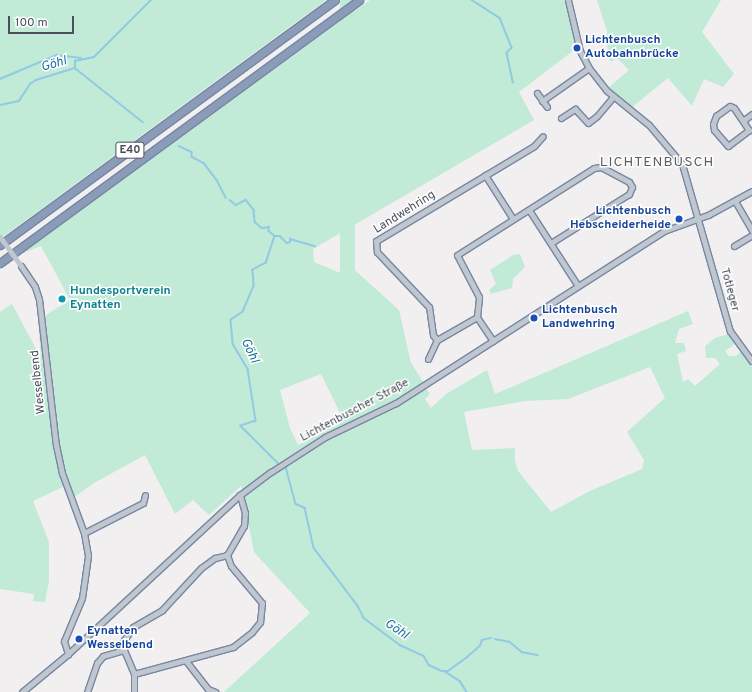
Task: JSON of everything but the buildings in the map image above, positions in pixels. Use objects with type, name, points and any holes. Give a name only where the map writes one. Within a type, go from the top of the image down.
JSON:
[{"type":"highway","name":"E40","points":[[0,245],[335,0]]},
{"type":"highway","name":"E40","points":[[0,263],[359,0]]},
{"type":"street","name":"Totleger","points":[[568,0],[580,51],[589,68],[613,97],[649,125],[682,164],[696,219],[730,331],[752,361]]},
{"type":"street","points":[[542,101],[589,68]]},
{"type":"street","points":[[537,93],[548,107]]},
{"type":"street","points":[[561,118],[575,109],[588,123],[598,116],[613,97]]},
{"type":"street","points":[[730,106],[734,108],[744,120],[749,132],[732,146],[725,145],[713,128],[716,116],[730,106]]},
{"type":"street","points":[[744,120],[752,114]]},
{"type":"street","name":"Landwehring","points":[[437,340],[433,335],[429,307],[377,252],[375,246],[379,238],[534,146],[543,136]]},
{"type":"street","points":[[492,341],[478,317],[479,297],[457,255],[598,166],[629,182],[632,187],[629,194],[551,243]]},
{"type":"street","points":[[485,176],[513,219]]},
{"type":"street","name":"Lichtenbuscher Straße","points":[[22,692],[68,654],[240,495],[304,449],[396,403],[664,231],[696,219],[735,201],[752,191]]},
{"type":"street","points":[[735,201],[752,231]]},
{"type":"street","points":[[529,210],[578,286]]},
{"type":"street","points":[[734,246],[752,235]]},
{"type":"street","name":"Wesselbend","points":[[0,237],[35,287],[39,299],[56,445],[62,473],[84,533],[88,556],[87,578],[64,641],[68,654]]},
{"type":"street","points":[[428,359],[437,340],[478,317]]},
{"type":"street","points":[[84,533],[143,503],[145,494]]},
{"type":"street","points":[[134,674],[233,647],[252,632],[260,622],[262,603],[231,566],[227,555],[229,548],[244,526],[245,513],[240,495]]},
{"type":"street","points":[[134,692],[134,674],[124,650],[124,640],[133,627],[162,610],[201,568],[215,558],[227,555]]},
{"type":"street","points":[[87,692],[97,663],[103,656],[124,650]]},
{"type":"street","points":[[186,661],[208,689],[215,692]]},
{"type":"green space","points":[[0,0],[326,0],[0,239]]},
{"type":"green space","points":[[340,0],[355,0],[355,421],[340,421]]},
{"type":"green space","points":[[370,0],[566,0],[578,47],[519,92],[534,120],[313,249],[314,262],[343,274],[356,271],[399,310],[411,363],[424,383],[415,388],[419,393],[426,388],[430,394],[425,399],[431,408],[446,394],[487,370],[495,394],[688,311],[693,324],[679,329],[675,343],[684,343],[686,351],[677,354],[683,382],[688,379],[695,386],[720,364],[715,358],[706,358],[705,346],[715,338],[729,334],[735,344],[725,351],[729,356],[736,356],[741,351],[752,364],[752,692],[224,692],[310,613],[254,552],[241,486],[209,515],[193,500],[175,514],[145,455],[94,483],[70,500],[65,486],[33,501],[49,542],[49,581],[45,602],[33,601],[34,594],[0,589],[0,312],[12,304],[41,358],[38,320],[70,300],[41,246],[18,255]],"holes":[[[650,367],[665,398],[627,432],[644,460],[642,469],[590,491],[551,512],[518,471],[515,461],[515,448],[472,450],[464,412],[525,401],[568,399]],[[321,374],[344,421],[298,445],[290,428],[280,390]]]},
{"type":"green space","points":[[597,0],[721,0],[702,32],[734,74],[723,87],[704,79],[692,106],[668,78],[631,108],[607,89],[629,70],[617,58],[611,62],[608,58],[607,31]]},
{"type":"green space","points":[[520,254],[525,267],[513,279],[512,288],[491,294],[489,290],[496,284],[490,270],[513,255]]},
{"type":"waterway","name":"Göhl","points":[[75,68],[75,61],[94,57],[151,0]]},
{"type":"waterway","name":"Göhl","points":[[472,0],[500,18],[512,48],[507,53],[513,82]]},
{"type":"waterway","name":"Göhl","points":[[0,79],[57,55],[81,58]]},
{"type":"waterway","name":"Göhl","points":[[75,68],[143,122]]},
{"type":"waterway","name":"Göhl","points":[[0,105],[19,101],[30,84],[36,80],[75,68]]},
{"type":"waterway","name":"Göhl","points":[[179,146],[192,152],[192,157],[204,163],[217,180],[226,198]]},
{"type":"waterway","name":"Göhl","points":[[230,200],[236,205],[246,200],[254,210],[255,222],[262,228],[269,227],[269,231],[275,236],[266,263],[253,270],[254,286],[243,312],[231,320],[233,344],[248,369],[256,421],[241,426],[278,463]]},
{"type":"waterway","points":[[276,236],[280,236],[287,243],[290,242],[290,239],[315,246]]},
{"type":"waterway","name":"Göhl","points":[[286,467],[296,504],[305,508],[314,548],[358,606],[364,618],[400,645],[424,656],[429,665],[442,671],[448,671],[466,658],[480,646],[482,640],[491,638]]},
{"type":"waterway","name":"Göhl","points":[[495,639],[510,642],[522,652],[538,655]]},
{"type":"waterway","name":"Göhl","points":[[444,671],[460,681],[467,692]]},
{"type":"place","name":"Lichtenbusch Autobahnbrücke","points":[[577,48]]},
{"type":"place","name":"Lichtenbusch Hebscheiderheide","points":[[679,219]]},
{"type":"place","name":"Hundesportverein Eynatten","points":[[62,299]]},
{"type":"place","name":"Lichtenbusch Landwehring","points":[[534,318]]},
{"type":"place","name":"Eynatten Wesselbend","points":[[79,639]]},
{"type":"district","name":"LICHTENBUSCH","points":[[657,163]]}]
